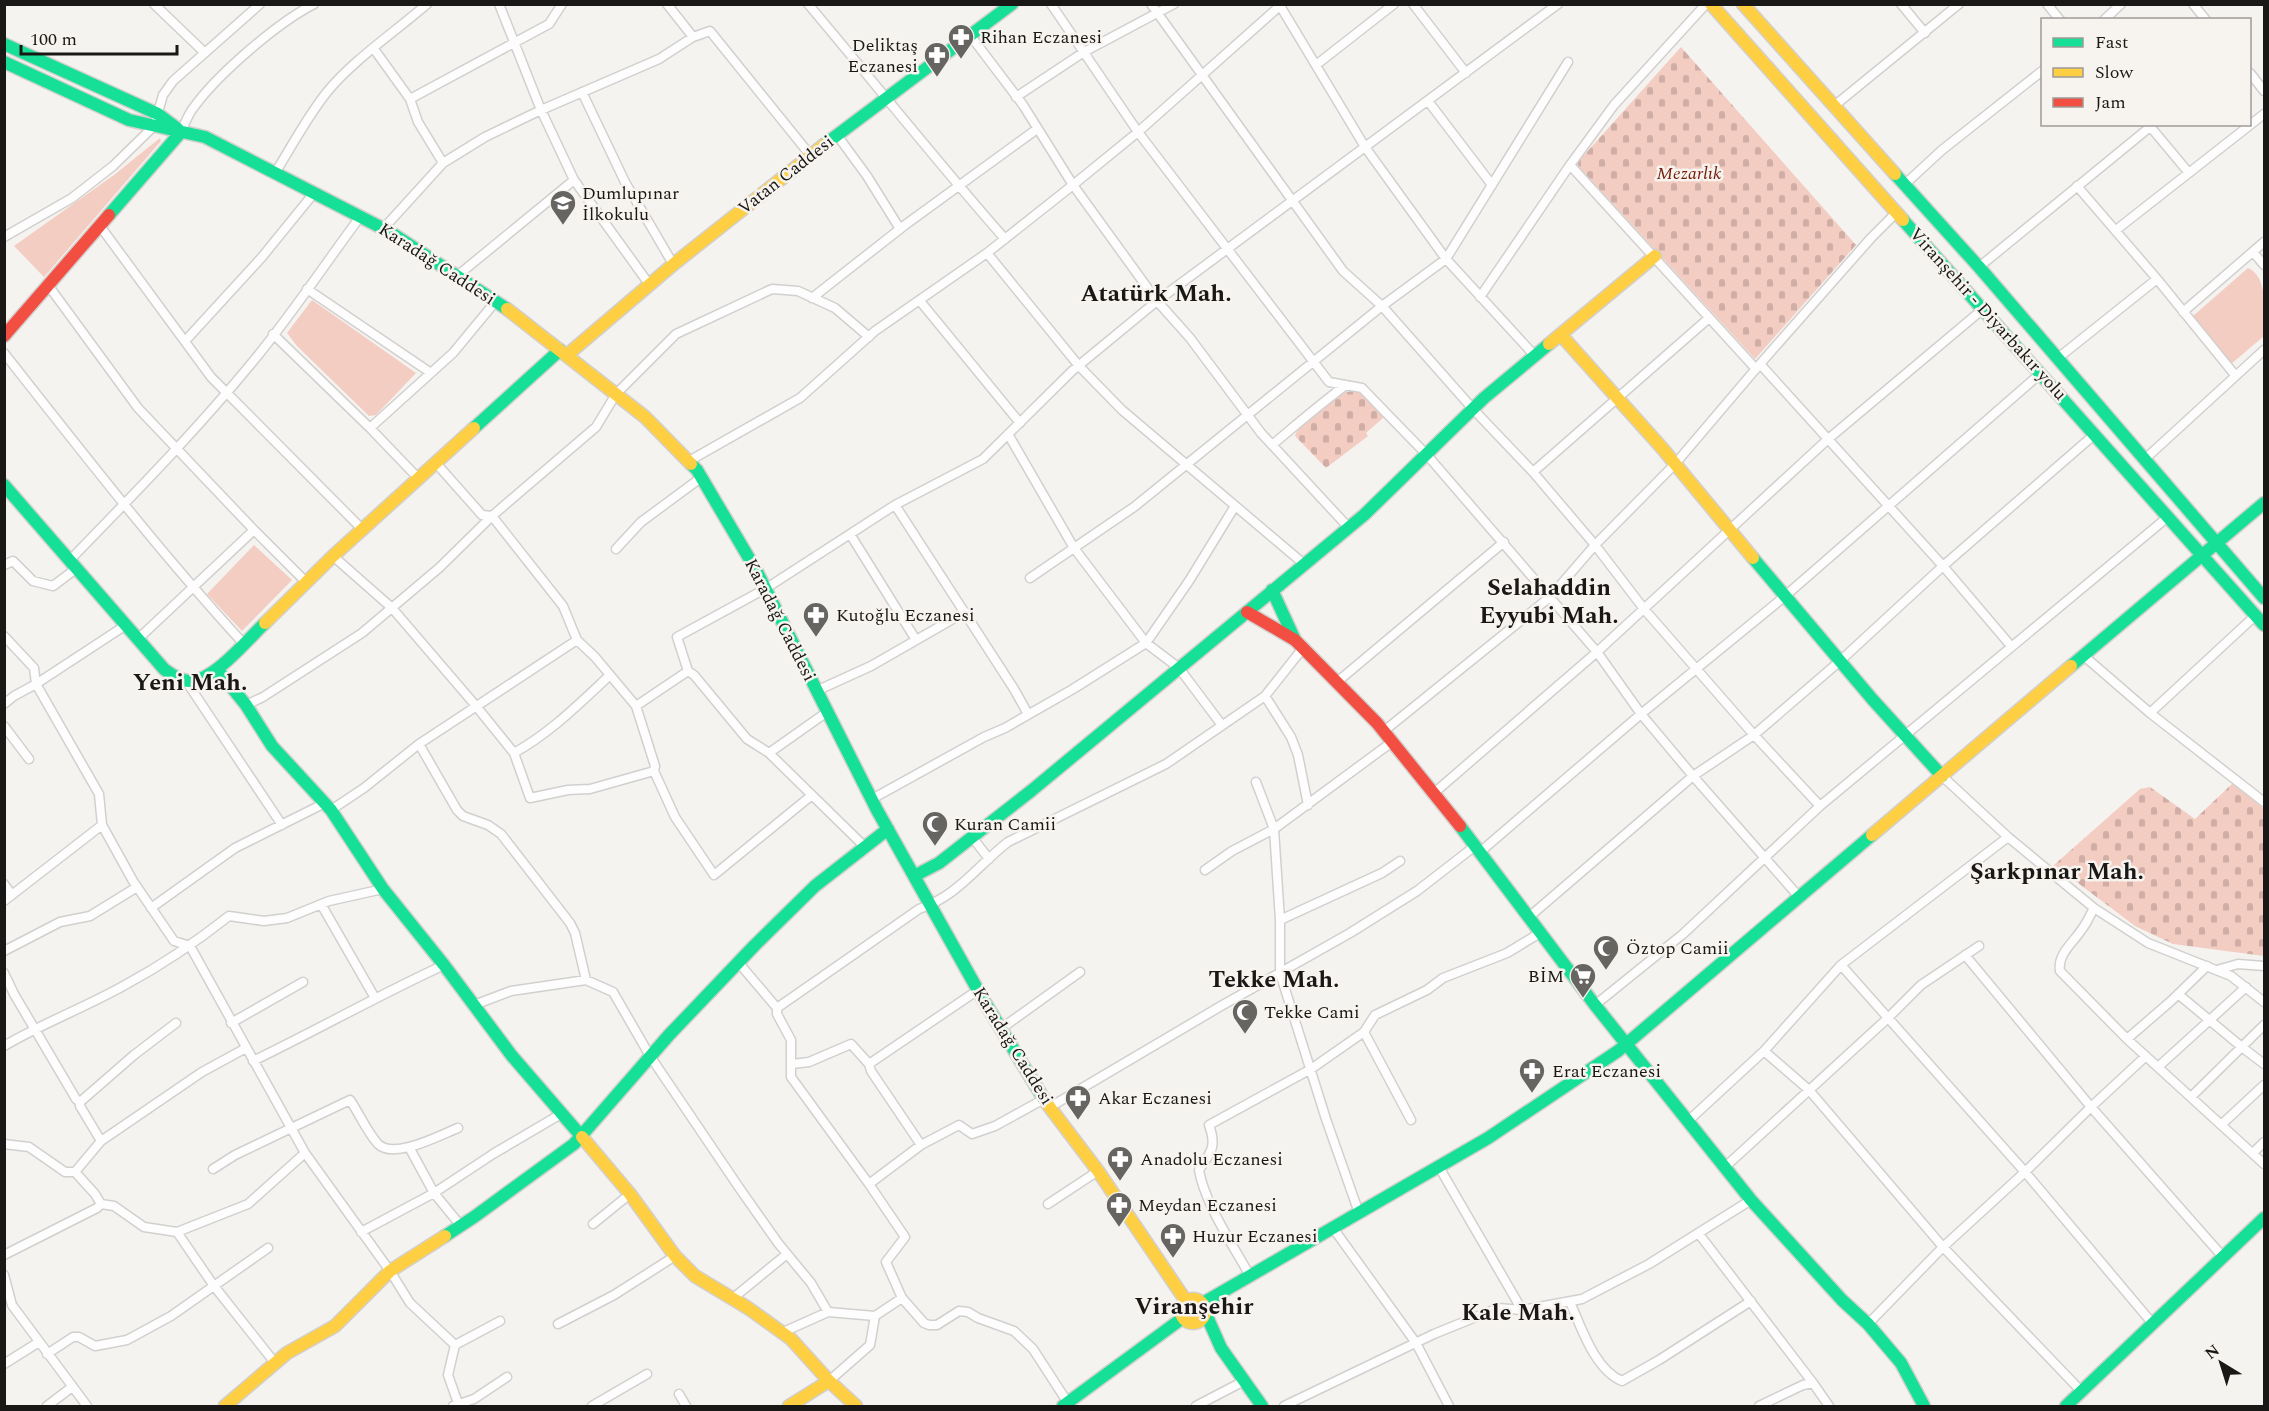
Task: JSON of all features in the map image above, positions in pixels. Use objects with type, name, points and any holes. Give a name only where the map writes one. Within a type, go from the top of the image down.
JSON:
[{"type":"street","points":[[154,4],[205,53]]},
{"type":"street","points":[[4,237],[72,198],[113,166],[156,120],[163,95],[173,81],[260,4]]},
{"type":"street","points":[[4,336],[181,132],[193,108],[235,62],[299,12],[314,4]]},
{"type":"street","points":[[275,173],[310,115],[328,91],[427,4]]},
{"type":"street","points":[[499,4],[541,110],[574,180],[649,284]]},
{"type":"street","points":[[410,99],[516,44],[549,24],[562,4]]},
{"type":"street","points":[[667,4],[693,37]]},
{"type":"street","points":[[808,4],[887,97],[958,186],[1005,238]]},
{"type":"street","name":"Vatan Caddesi","points":[[217,669],[333,556],[435,462],[564,352],[837,135],[1012,4]]},
{"type":"street","points":[[1051,4],[1138,132],[1329,382],[1362,388],[1427,454],[1597,652],[1641,714],[1693,776],[1800,898]]},
{"type":"street","points":[[1150,4],[1343,271],[1383,306],[1473,410],[1533,472],[1595,545],[1644,609],[1820,807]]},
{"type":"street","points":[[1016,97],[1084,52],[1158,15],[1174,4]]},
{"type":"street","points":[[1316,65],[1394,4]]},
{"type":"street","points":[[1413,4],[1466,73]]},
{"type":"street","points":[[865,847],[769,753],[747,739],[694,675],[688,671],[677,637],[765,589],[895,505],[983,459],[1079,366],[1157,301],[1225,248],[1558,4]]},
{"type":"street","points":[[1480,297],[1614,105],[1706,4]]},
{"type":"street","name":"Viranşehir - Diyarbakır yolu","points":[[1711,4],[2265,625]]},
{"type":"street","name":"Viranşehir - Diyarbakır yolu","points":[[1743,4],[2058,357],[2265,598]]},
{"type":"street","points":[[1901,4],[1925,33]]},
{"type":"street","points":[[1834,106],[1959,4]]},
{"type":"street","points":[[2047,4],[2058,18]]},
{"type":"street","points":[[2106,18],[2121,4]]},
{"type":"street","points":[[2193,4],[2204,18]]},
{"type":"street","points":[[689,461],[800,398],[869,337],[987,252],[1138,132],[1280,5],[1365,147],[1446,259],[1535,356]]},
{"type":"street","points":[[384,229],[443,163],[485,137],[659,59],[693,37],[710,31],[811,156]]},
{"type":"street","points":[[970,35],[1016,97],[1073,185],[1157,301],[1190,338],[1272,446],[1349,528]]},
{"type":"street","points":[[4,44],[156,120]]},
{"type":"street","points":[[374,49],[410,99],[418,122],[443,163]]},
{"type":"street","points":[[4,62],[129,120],[156,120]]},
{"type":"street","points":[[1030,578],[1134,507],[1383,306],[1446,259],[1568,62]]},
{"type":"street","points":[[1904,184],[1942,150],[2041,73]]},
{"type":"street","points":[[2251,74],[2265,91]]},
{"type":"street","points":[[582,92],[625,182],[673,264]]},
{"type":"street","points":[[1428,101],[1492,184]]},
{"type":"street","points":[[2251,125],[2265,114]]},
{"type":"street","name":"Karadağ Caddesi","points":[[156,120],[181,132],[205,137],[384,229],[496,301],[564,352],[645,417],[689,461],[702,477],[765,589],[872,799],[978,990],[1047,1103],[1098,1171],[1186,1301]]},
{"type":"street","points":[[1978,267],[2149,126],[2189,173]]},
{"type":"street","points":[[2116,230],[2250,126]]},
{"type":"street","points":[[812,297],[900,229],[1037,129]]},
{"type":"street","points":[[837,135],[867,176],[900,229]]},
{"type":"street","points":[[1570,165],[1655,255],[1709,318],[1758,366],[1888,506],[2011,646]]},
{"type":"street","points":[[457,276],[574,180]]},
{"type":"street","points":[[2077,186],[2235,375]]},
{"type":"street","points":[[186,340],[262,257],[314,193]]},
{"type":"street","points":[[1384,731],[1550,597],[1595,545],[1675,464],[1758,366],[1871,238],[1897,212]]},
{"type":"street","points":[[4,566],[13,561],[33,580],[53,586],[226,393],[360,217]]},
{"type":"street","points":[[100,226],[211,376],[362,529]]},
{"type":"street","points":[[2183,312],[2265,242]]},
{"type":"street","points":[[987,252],[1079,366],[1122,410],[1304,564]]},
{"type":"street","points":[[2253,252],[2265,265]]},
{"type":"street","points":[[914,876],[939,863],[972,837],[1349,528],[1473,410],[1655,255]]},
{"type":"street","points":[[2058,357],[2157,279]]},
{"type":"street","points":[[48,285],[138,408],[176,450],[306,582]]},
{"type":"street","points":[[307,289],[431,373]]},
{"type":"street","points":[[246,705],[362,633],[439,568],[492,516],[596,427],[616,394],[676,334],[772,289],[798,291],[835,308],[869,337]]},
{"type":"street","points":[[370,428],[453,353],[496,301]]},
{"type":"street","points":[[920,301],[1020,423]]},
{"type":"street","points":[[1434,793],[1597,652],[1827,440],[1983,309]]},
{"type":"street","points":[[1533,472],[1709,318]]},
{"type":"street","points":[[273,334],[418,478]]},
{"type":"street","points":[[1561,335],[1675,464],[1784,597],[1903,736],[1942,776],[2008,837],[2094,908],[2148,944],[2231,976],[2265,1002]]},
{"type":"street","points":[[2145,459],[2265,350]]},
{"type":"street","points":[[4,353],[124,505],[193,588],[243,643]]},
{"type":"street","points":[[869,1184],[921,1145],[959,1125],[972,1134],[1047,1103],[1350,933],[1478,849],[1784,597],[2041,373]]},
{"type":"street","points":[[1272,446],[1299,424],[1314,408],[1346,385]]},
{"type":"street","points":[[1008,434],[1074,548],[1146,643],[1179,669],[1221,724]]},
{"type":"street","points":[[1528,917],[1693,776],[1754,735],[1840,661],[1942,566],[2095,434]]},
{"type":"street","points":[[435,462],[482,515],[492,516],[563,606],[576,640],[595,657],[636,706],[655,766],[654,771],[675,817],[714,875],[721,872],[812,795]]},
{"type":"street","points":[[616,549],[641,522],[702,477]]},
{"type":"street","points":[[4,485],[164,669],[182,682],[199,681],[217,669],[246,705],[272,746],[328,807],[383,889],[444,965],[512,1056],[630,1194],[675,1256],[695,1276],[791,1339],[856,1407]]},
{"type":"street","points":[[738,962],[777,1008],[777,1014],[791,1040],[791,1077],[905,1237],[886,1262],[902,1298],[924,1323],[929,1325],[937,1325],[959,1311],[968,1312],[1014,1331],[1033,1349],[1065,1405],[1189,1320],[1201,1320],[1204,1308],[1250,1276],[1488,1138],[1626,1044],[2265,503]]},
{"type":"street","points":[[895,505],[1014,688],[1028,714]]},
{"type":"street","points":[[872,799],[984,737],[1005,728],[1146,643],[1189,581],[1235,506]]},
{"type":"street","points":[[1594,1005],[1683,934],[1820,807],[1903,736],[2169,516]]},
{"type":"street","points":[[138,639],[254,530]]},
{"type":"street","points":[[850,534],[916,640]]},
{"type":"street","points":[[1337,682],[1504,542]]},
{"type":"street","points":[[333,556],[392,608],[476,706],[514,753],[530,798],[568,790],[590,789],[654,771]]},
{"type":"street","points":[[1272,590],[1299,644]]},
{"type":"street","points":[[816,691],[871,666],[965,612]]},
{"type":"street","points":[[1247,612],[1299,644],[1384,731],[1478,849],[1594,1005],[1751,1200],[1842,1300],[1869,1324],[1901,1363],[1924,1407]]},
{"type":"street","points":[[2150,713],[2256,615]]},
{"type":"street","points":[[4,704],[126,625]]},
{"type":"street","points":[[4,636],[34,668],[36,684],[99,794],[102,825],[137,887],[174,941],[190,946],[305,1154],[390,1271],[410,1303],[455,1345]]},
{"type":"street","points":[[151,908],[235,849],[282,825],[328,807],[364,789],[419,744],[576,640]]},
{"type":"street","points":[[777,1008],[919,909],[931,905],[968,880],[1008,842],[1029,829],[1053,820],[1073,808],[1166,764],[1221,724],[1265,696],[1299,644]]},
{"type":"street","points":[[2084,656],[2150,713],[2265,802]]},
{"type":"street","points":[[636,706],[688,671]]},
{"type":"street","points":[[514,753],[535,742],[562,721],[609,676]]},
{"type":"street","points":[[186,681],[282,825]]},
{"type":"street","points":[[1265,696],[1291,737],[1298,755],[1308,804]]},
{"type":"street","points":[[769,753],[827,712]]},
{"type":"street","points":[[4,726],[29,759]]},
{"type":"street","points":[[1205,870],[1232,851],[1274,829],[1392,742]]},
{"type":"street","points":[[419,744],[457,810],[463,816],[488,825],[501,834],[570,923],[575,933],[586,980]]},
{"type":"street","points":[[1256,782],[1274,829],[1280,920],[1280,973],[1359,1213]]},
{"type":"street","points":[[4,884],[8,898],[102,825]]},
{"type":"street","points":[[225,1407],[287,1353],[335,1326],[390,1271],[461,1226],[574,1144],[650,1056],[738,962],[815,886],[888,829]]},
{"type":"street","points":[[972,837],[989,859]]},
{"type":"street","points":[[1688,1122],[1764,1051],[1841,965],[2008,837]]},
{"type":"street","points":[[1280,920],[1382,873],[1400,861]]},
{"type":"street","points":[[4,951],[60,922],[90,916],[137,887]]},
{"type":"street","points":[[4,1046],[34,1028],[124,986],[190,946],[229,916],[264,921],[287,918],[321,904],[383,889]]},
{"type":"street","points":[[321,904],[375,998]]},
{"type":"street","points":[[2094,908],[2062,956],[2060,970],[2127,1039],[2265,1164]]},
{"type":"street","points":[[1250,1276],[1201,1180],[1199,1170],[1213,1149],[1209,1125],[1311,1069],[1364,1032],[1375,1015],[1427,990],[1443,978],[1507,953],[1540,933]]},
{"type":"street","points":[[1725,1167],[1921,985],[1979,946]]},
{"type":"street","points":[[1965,955],[2091,1107],[2223,1257]]},
{"type":"street","points":[[2217,970],[2238,964],[2265,966]]},
{"type":"street","points":[[253,1061],[444,965]]},
{"type":"street","points":[[1841,965],[2025,1172],[2153,1324]]},
{"type":"street","points":[[2127,1039],[2207,966]]},
{"type":"street","points":[[1002,1028],[1080,972]]},
{"type":"street","points":[[4,973],[14,994],[101,1141]]},
{"type":"street","points":[[474,1005],[511,991],[586,980],[612,992],[650,1056],[740,1189],[787,1254],[811,1282],[828,1312]]},
{"type":"street","points":[[231,1023],[303,982]]},
{"type":"street","points":[[2158,1067],[2246,987]]},
{"type":"street","points":[[869,1064],[978,990]]},
{"type":"street","points":[[2178,994],[2265,1064]]},
{"type":"street","points":[[80,1102],[134,1055],[176,1023]]},
{"type":"street","points":[[2191,1097],[2265,1025]]},
{"type":"street","points":[[1364,1032],[1411,1120]]},
{"type":"street","points":[[792,1064],[809,1062],[851,1044],[869,1064],[871,1071],[921,1145]]},
{"type":"street","points":[[75,1172],[101,1141],[202,1072],[246,1048]]},
{"type":"street","points":[[1764,1051],[1809,1090],[1943,1247],[2082,1392]]},
{"type":"street","points":[[1869,1324],[1943,1247],[2146,1056]]},
{"type":"street","points":[[2221,1125],[2265,1085]]},
{"type":"street","points":[[213,1169],[235,1155],[350,1100],[379,1145],[387,1149],[409,1147],[458,1128]]},
{"type":"street","points":[[361,1232],[434,1193],[493,1154],[561,1114]]},
{"type":"street","points":[[2253,1153],[2265,1142]]},
{"type":"street","points":[[4,1144],[29,1147],[65,1172],[75,1172],[101,1204]]},
{"type":"street","points":[[409,1147],[434,1193],[461,1226]]},
{"type":"street","points":[[101,1204],[114,1206],[144,1227],[177,1232],[248,1204],[305,1154]]},
{"type":"street","points":[[1439,1167],[1522,1310]]},
{"type":"street","points":[[1048,1204],[1098,1171]]},
{"type":"street","points":[[593,1224],[630,1194]]},
{"type":"street","points":[[1284,1407],[1416,1343],[1498,1308],[1522,1310],[1582,1299],[1649,1264],[1751,1200]]},
{"type":"street","points":[[4,1255],[101,1204]]},
{"type":"street","points":[[2066,1407],[2265,1218]]},
{"type":"street","points":[[1333,1228],[1416,1343],[1449,1407]]},
{"type":"street","points":[[177,1232],[214,1286],[276,1363]]},
{"type":"street","points":[[1699,1234],[1813,1383],[1828,1407]]},
{"type":"street","points":[[48,1354],[73,1337],[79,1337],[95,1346],[127,1340],[171,1316],[268,1248]]},
{"type":"street","points":[[732,1299],[787,1254]]},
{"type":"street","points":[[558,1324],[614,1295],[675,1256]]},
{"type":"street","points":[[4,1275],[12,1305],[87,1407]]},
{"type":"street","points":[[781,1333],[828,1312],[875,1316],[902,1298]]},
{"type":"street","points":[[1221,1348],[1181,1311],[1186,1301],[1197,1299],[1204,1308],[1221,1348],[1262,1407]]},
{"type":"street","points":[[1570,1302],[1595,1357],[1617,1379],[1622,1381],[1751,1301]]},
{"type":"street","points":[[789,1407],[829,1381],[870,1345],[875,1316]]},
{"type":"street","points":[[500,1321],[455,1345],[448,1376],[457,1406],[474,1399],[507,1377]]},
{"type":"street","points":[[4,1364],[39,1342]]},
{"type":"street","points":[[592,1407],[646,1374]]},
{"type":"street","points":[[1196,1407],[1244,1381]]},
{"type":"street","points":[[1760,1407],[1803,1385],[1813,1383]]},
{"type":"street","points":[[47,1407],[72,1387]]},
{"type":"street","points":[[679,1394],[687,1407]]},
{"type":"green space","name":"Mezarlık","points":[[1681,47],[1856,245],[1755,359],[1577,163]]},
{"type":"green space","points":[[160,138],[161,141],[44,277],[14,246],[114,175]]},
{"type":"green space","points":[[2248,268],[2255,273],[2262,288],[2264,336],[2230,365],[2193,316]]},
{"type":"green space","points":[[312,300],[416,373],[376,415],[369,416],[297,346],[287,333]]},
{"type":"green space","points":[[1357,390],[1384,417],[1366,433],[1368,436],[1326,468],[1295,436],[1296,433],[1309,417],[1329,399]]},
{"type":"green space","points":[[254,545],[292,580],[242,631],[207,594]]},
{"type":"green space","points":[[2233,783],[2264,809],[2264,956],[2173,944],[2135,926],[2054,865],[2140,789],[2150,787],[2195,819]]},
{"type":"traffic: fast","points":[[824,145],[1012,4]]},
{"type":"traffic: fast","points":[[4,44],[158,114],[178,129]]},
{"type":"traffic: fast","points":[[4,62],[129,120],[205,137],[390,232],[507,309]]},
{"type":"traffic: fast","points":[[109,215],[181,132]]},
{"type":"traffic: fast","points":[[1895,174],[1979,267],[2264,598]]},
{"type":"traffic: fast","points":[[1903,220],[2264,625]]},
{"type":"traffic: fast","points":[[914,876],[939,863],[1031,791],[1364,515],[1484,398],[1549,344]]},
{"type":"traffic: fast","points":[[474,428],[560,350]]},
{"type":"traffic: fast","points":[[691,464],[697,470],[756,570],[877,810],[984,1001],[1045,1101]]},
{"type":"traffic: fast","points":[[4,485],[164,669],[176,677],[190,681],[209,674],[230,658],[265,623]]},
{"type":"traffic: fast","points":[[2071,666],[2264,503]]},
{"type":"traffic: fast","points":[[1753,558],[1873,700],[1942,776]]},
{"type":"traffic: fast","points":[[1272,590],[1295,640]]},
{"type":"traffic: fast","points":[[217,669],[246,705],[272,746],[331,810],[383,889],[444,965],[512,1056],[582,1137]]},
{"type":"traffic: fast","points":[[1460,826],[1595,1005],[1751,1200],[1842,1300],[1868,1324],[1901,1363],[1924,1406]]},
{"type":"traffic: fast","points":[[445,1236],[574,1144],[669,1035],[755,945],[815,886],[888,829]]},
{"type":"traffic: fast","points":[[1203,1303],[1488,1138],[1618,1051],[1872,835]]},
{"type":"traffic: fast","points":[[2066,1406],[2264,1218]]},
{"type":"traffic: fast","points":[[1205,1312],[1221,1348],[1262,1406]]},
{"type":"traffic: fast","points":[[1063,1406],[1184,1317]]},
{"type":"traffic: slow","points":[[1711,4],[1903,220]]},
{"type":"traffic: slow","points":[[1743,4],[1895,174]]},
{"type":"traffic: slow","points":[[567,355],[675,263],[824,145]]},
{"type":"traffic: slow","points":[[1549,344],[1655,256]]},
{"type":"traffic: slow","points":[[507,309],[645,417],[691,464]]},
{"type":"traffic: slow","points":[[1561,335],[1662,448],[1753,558]]},
{"type":"traffic: slow","points":[[265,623],[333,556],[474,428]]},
{"type":"traffic: slow","points":[[1872,835],[2071,666]]},
{"type":"traffic: slow","points":[[1045,1101],[1098,1171],[1186,1301]]},
{"type":"traffic: slow","points":[[582,1137],[630,1194],[675,1256],[695,1276],[748,1308],[791,1339],[829,1381],[856,1406]]},
{"type":"traffic: slow","points":[[225,1406],[287,1353],[335,1326],[390,1271],[445,1236]]},
{"type":"traffic: slow","points":[[1193,1299],[1198,1300],[1204,1306],[1205,1311],[1204,1316],[1198,1322],[1193,1323],[1188,1322],[1182,1316],[1181,1311],[1182,1306],[1188,1300],[1193,1299]]},
{"type":"traffic: slow","points":[[789,1406],[829,1381]]},
{"type":"traffic: jam","points":[[4,336],[109,215]]},
{"type":"traffic: jam","points":[[1247,612],[1295,640],[1377,723],[1460,826]]},
{"type":"place","name":"Rihan Eczanesi","points":[[961,60]]},
{"type":"place","name":"Deliktaş Eczanesi","points":[[937,78]]},
{"type":"place","name":"Dumlupınar İlkokulu","points":[[563,226]]},
{"type":"place","name":"Kutoğlu Eczanesi","points":[[816,638]]},
{"type":"place","name":"Kuran Camii","points":[[935,847]]},
{"type":"place","name":"Öztop Camii","points":[[1606,971]]},
{"type":"place","name":"BİM","points":[[1583,999]]},
{"type":"place","name":"Tekke Cami","points":[[1245,1035]]},
{"type":"place","name":"Erat Eczanesi","points":[[1532,1094]]},
{"type":"place","name":"Akar Eczanesi","points":[[1078,1121]]},
{"type":"place","name":"Anadolu Eczanesi","points":[[1120,1182]]},
{"type":"place","name":"Meydan Eczanesi","points":[[1119,1228]]},
{"type":"place","name":"Huzur Eczanesi","points":[[1173,1259]]},
{"type":"district","name":"Atatürk Mah.","points":[[1156,294]]},
{"type":"district","name":"Selahaddin Eyyubi Mah.","points":[[1549,602]]},
{"type":"district","name":"Yeni Mah.","points":[[190,683]]},
{"type":"district","name":"Şarkpınar Mah.","points":[[2057,872]]},
{"type":"district","name":"Tekke Mah.","points":[[1274,980]]},
{"type":"district","name":"Viranşehir","points":[[1194,1307]]},
{"type":"district","name":"Kale Mah.","points":[[1518,1313]]}]
